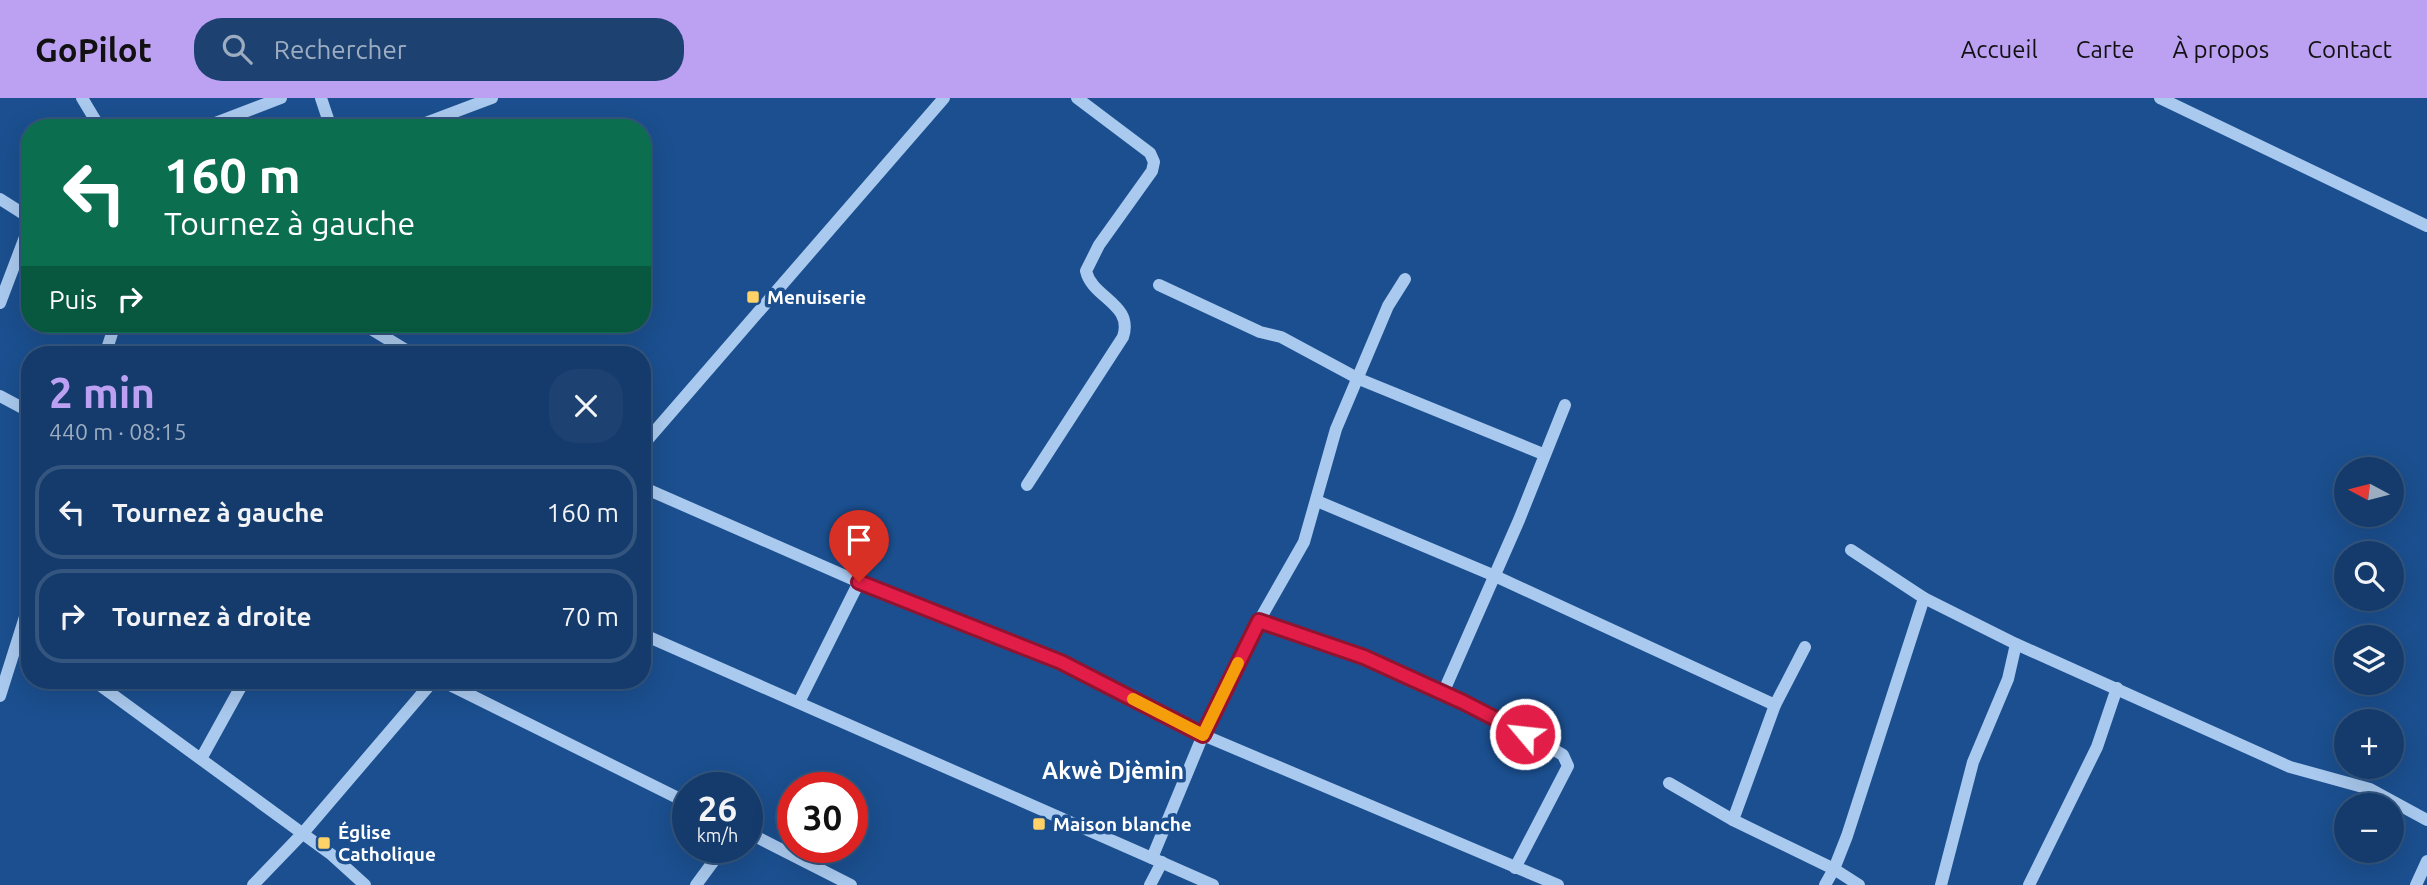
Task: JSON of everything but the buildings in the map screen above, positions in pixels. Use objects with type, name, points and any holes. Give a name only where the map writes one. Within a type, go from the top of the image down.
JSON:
[{"type":"street","points":[[82,98],[95,119]]},
{"type":"street","points":[[226,119],[281,98]]},
{"type":"street","points":[[321,98],[328,119]]},
{"type":"street","points":[[433,119],[476,101],[492,98]]},
{"type":"street","points":[[651,436],[944,98]]},
{"type":"street","points":[[1027,485],[1123,337],[1123,313],[1089,279],[1086,271],[1099,245],[1152,171],[1154,162],[1150,153],[1077,98]]},
{"type":"street","points":[[2160,98],[2427,226]]},
{"type":"street","points":[[0,199],[21,212]]},
{"type":"street","points":[[0,303],[21,248]]},
{"type":"street","points":[[1150,885],[1203,735],[1259,621],[1304,542],[1336,429],[1388,306],[1405,279]]},
{"type":"street","points":[[1159,285],[1260,332],[1281,337],[1359,379],[1543,454]]},
{"type":"street","points":[[378,333],[400,346]]},
{"type":"street","points":[[0,396],[21,407]]},
{"type":"street","points":[[1443,693],[1565,405]]},
{"type":"street","points":[[651,491],[859,582],[1061,662],[1203,735],[1558,885]]},
{"type":"street","points":[[1317,501],[1494,576],[1775,705]]},
{"type":"street","points":[[1851,550],[1924,598],[2016,644],[2290,767],[2370,789],[2427,820]]},
{"type":"street","points":[[799,702],[859,582]]},
{"type":"street","points":[[1825,885],[1847,836],[1924,598]]},
{"type":"street","points":[[1259,621],[1364,657],[1443,693],[1563,755],[1568,766],[1515,868]]},
{"type":"street","points":[[651,638],[1213,885]]},
{"type":"street","points":[[0,696],[21,643]]},
{"type":"street","points":[[1941,885],[1973,762],[2008,679],[2016,644]]},
{"type":"street","points":[[1733,820],[1775,705],[1805,647]]},
{"type":"street","points":[[2029,885],[2097,747],[2117,688]]},
{"type":"street","points":[[105,689],[303,833],[365,885]]},
{"type":"street","points":[[202,758],[240,689]]},
{"type":"street","points":[[253,885],[303,833],[426,689]]},
{"type":"street","points":[[458,689],[672,795]]},
{"type":"street","points":[[1669,783],[1733,820],[1834,869],[1859,885]]},
{"type":"street","points":[[763,840],[851,885]]},
{"type":"street","points":[[2416,885],[2427,861]]},
{"type":"street","points":[[696,885],[712,863]]},
{"type":"slow traffic","points":[[1133,699],[1203,735],[1238,663]]},
{"type":"place","name":"Menuiserie","points":[[753,297]]},
{"type":"place","name":"Maison blanche","points":[[1039,824]]},
{"type":"place","name":"Église Catholique","points":[[324,843]]},
{"type":"district","name":"Akwè Djèmin","points":[[1113,770]]},
{"type":"route","points":[[859,582],[1061,662],[1203,735],[1259,621],[1364,657],[1463,702],[1525,734]]}]
